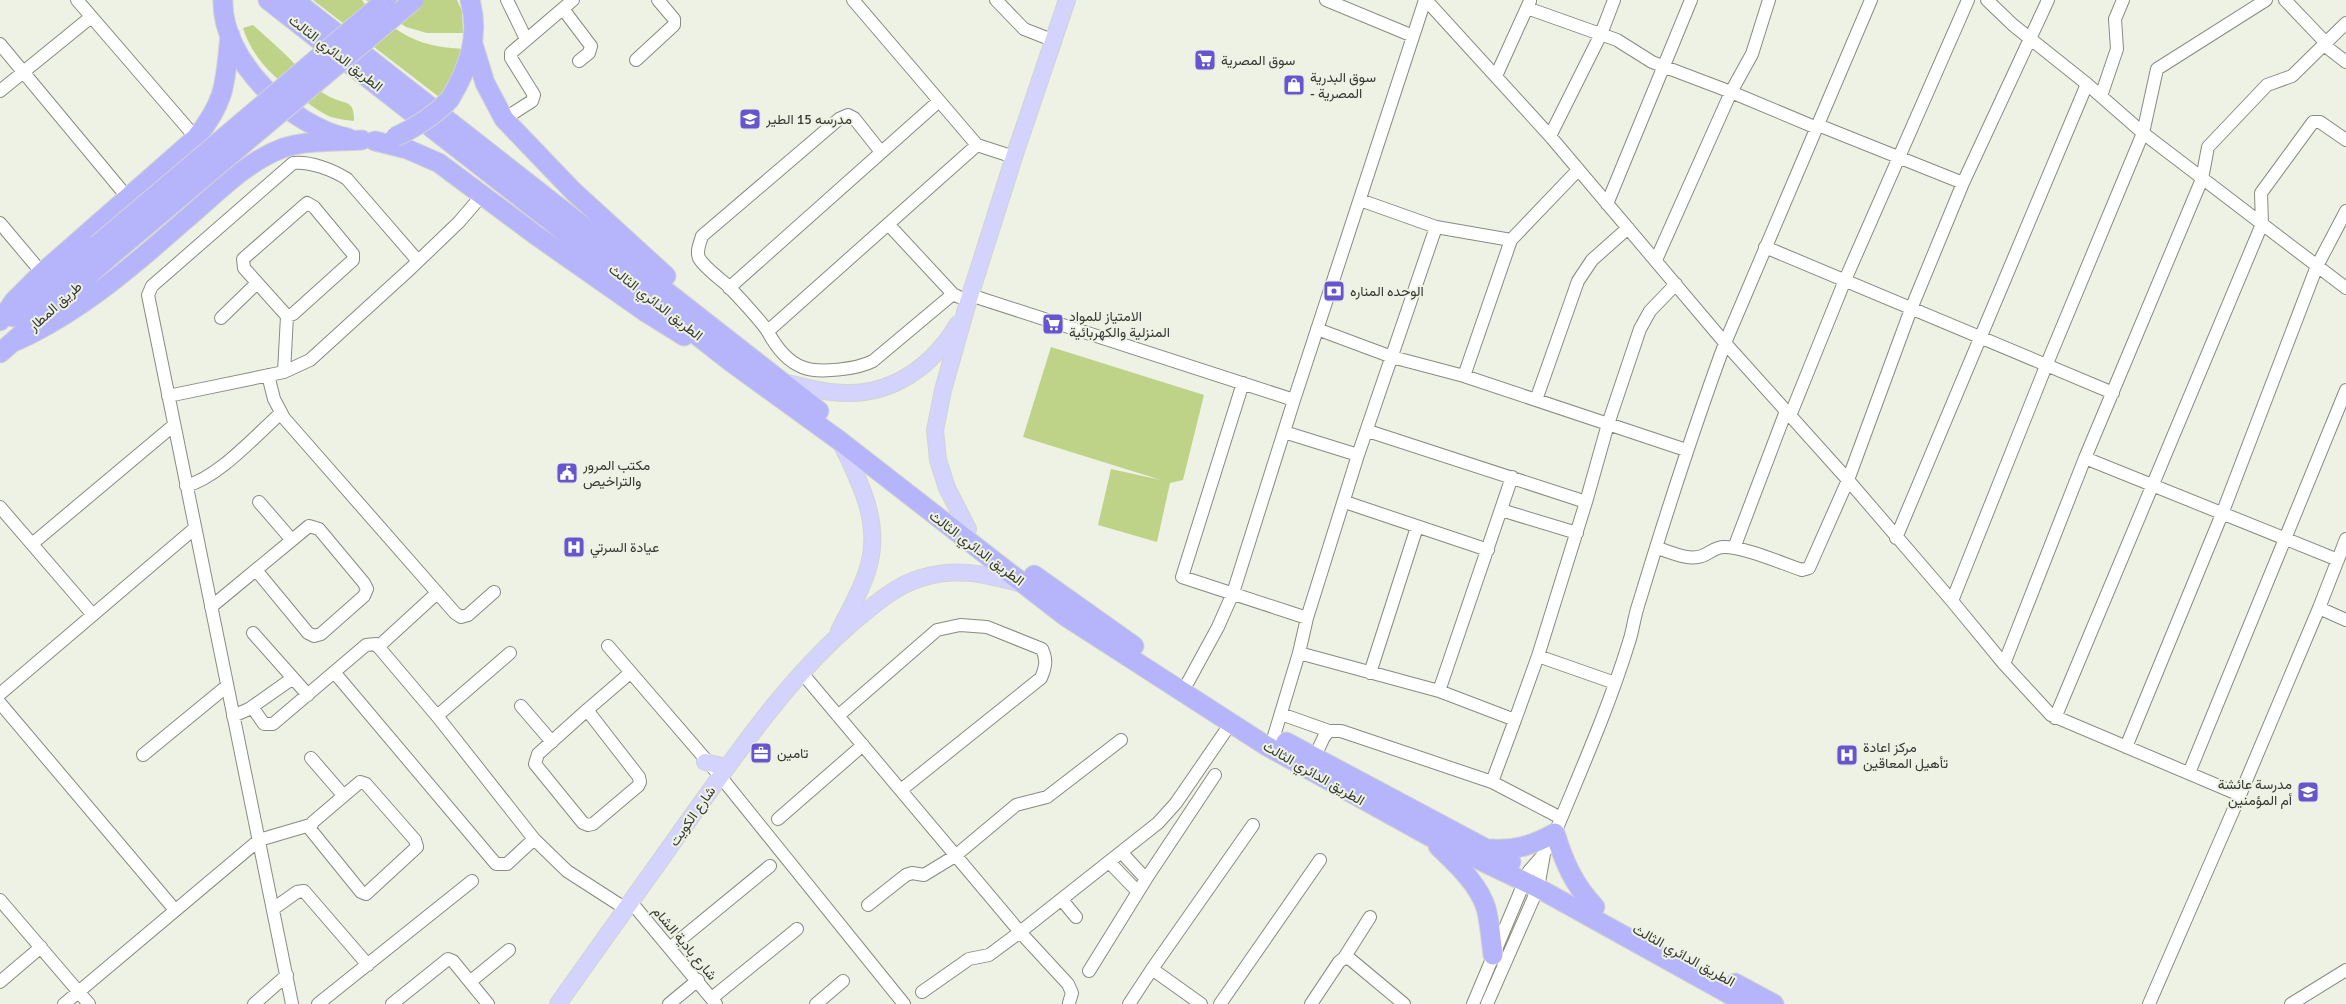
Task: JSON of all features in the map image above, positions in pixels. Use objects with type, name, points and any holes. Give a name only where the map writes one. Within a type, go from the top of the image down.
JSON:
[{"type":"highway","points":[[207,0],[228,29],[247,67],[283,105],[304,120],[326,131],[369,140],[426,156],[483,194],[537,236],[644,311],[691,341],[731,362]]},
{"type":"highway","points":[[0,321],[14,301],[42,273],[196,138],[212,118],[223,92],[228,29],[222,0]]},
{"type":"highway","name":"الطريق الدائري الثالث","points":[[268,0],[731,362],[840,441],[902,492],[1065,616],[1265,746],[1428,836],[1533,879],[1595,907],[1774,1004]]},
{"type":"highway","name":"الطريق الدائري الثالث","points":[[294,0],[729,339],[968,529],[1160,665],[1274,736],[1487,849],[1533,879],[1747,1004]]},
{"type":"highway","points":[[103,252],[386,0]]},
{"type":"highway","points":[[103,252],[414,0]]},
{"type":"highway","points":[[470,0],[474,14],[474,38],[484,83],[504,119],[541,160],[660,271],[729,339]]},
{"type":"highway","points":[[16,341],[47,326],[78,307],[150,251],[239,174],[263,158],[284,148],[298,145],[395,137],[424,122],[450,99],[464,72],[483,0]]},
{"type":"highway","name":"طريق المطار","points":[[0,328],[103,252]]},
{"type":"highway","name":"طريق المطار","points":[[0,353],[16,341],[103,252]]},
{"type":"highway","points":[[1487,849],[1509,850],[1526,847],[1558,826],[1569,872],[1580,891],[1595,907]]},
{"type":"highway","points":[[1428,836],[1463,871],[1479,892],[1486,909],[1493,956]]},
{"type":"main road","points":[[968,529],[947,488],[938,460],[935,430],[943,390],[968,304],[1052,40],[1067,0]]},
{"type":"main road","points":[[782,382],[848,394],[889,386],[903,381],[931,359],[947,341],[968,304]]},
{"type":"main road","name":"شارع الكويت","points":[[836,637],[862,586],[873,542],[866,498],[840,441]]},
{"type":"main road","name":"شارع الكويت","points":[[558,1004],[767,712],[836,637],[893,591],[919,578],[946,572],[963,571],[990,575],[1028,586]]},
{"type":"main road","points":[[705,762],[723,772]]},
{"type":"street","points":[[77,0],[196,138]]},
{"type":"street","points":[[507,0],[526,39]]},
{"type":"street","points":[[504,119],[534,98],[533,92],[510,55],[526,39],[573,0]]},
{"type":"street","points":[[636,60],[674,25],[674,19],[658,0]]},
{"type":"street","points":[[853,0],[976,145],[1014,157]]},
{"type":"street","points":[[996,0],[1024,29],[1052,40]]},
{"type":"street","points":[[1326,0],[1412,36]]},
{"type":"street","points":[[1188,682],[1218,627],[1233,593],[1425,0],[1550,136],[1725,343],[1848,480],[2004,664],[2055,718],[2240,794]]},
{"type":"street","points":[[1550,136],[1601,34],[1614,0]]},
{"type":"street","points":[[1607,204],[1691,0]]},
{"type":"street","points":[[1656,260],[1731,92],[1752,54],[1769,0]]},
{"type":"street","points":[[1473,1004],[1493,956],[1558,826],[1616,683],[1686,450],[1725,343],[1871,0]]},
{"type":"street","points":[[1734,548],[1845,280],[1968,0]]},
{"type":"street","points":[[1987,0],[2143,133],[2346,288]]},
{"type":"street","points":[[1657,548],[1684,557],[1694,557],[1702,556],[1722,547],[1734,548],[1802,570],[1809,568],[1848,480],[1911,310],[1963,183],[2048,0]]},
{"type":"street","points":[[2101,96],[2117,49],[2115,19],[2123,0]]},
{"type":"street","points":[[1952,601],[2046,366],[2143,133],[2157,69],[2266,0]]},
{"type":"street","points":[[2285,0],[2325,44],[2346,62]]},
{"type":"street","points":[[1496,76],[1528,4],[1629,46],[1652,62],[1963,183]]},
{"type":"street","points":[[563,9],[591,46],[589,52],[579,61]]},
{"type":"street","points":[[0,91],[91,17]]},
{"type":"street","points":[[2004,664],[2085,458],[2202,179],[2208,147],[2267,85],[2292,76],[2346,23]]},
{"type":"street","points":[[0,44],[128,198]]},
{"type":"street","points":[[1896,538],[2087,84]]},
{"type":"street","points":[[729,288],[939,101]]},
{"type":"street","points":[[882,152],[854,118],[848,115],[840,119],[702,236],[698,248],[700,258],[768,331],[774,344],[802,367],[840,369],[863,367],[873,361],[953,294]]},
{"type":"street","points":[[2055,718],[2262,224],[2261,193],[2313,122],[2320,122],[2346,140]]},
{"type":"street","points":[[768,331],[976,145]]},
{"type":"street","points":[[292,1004],[148,300],[150,290],[287,166],[293,163],[305,163],[336,172],[347,179],[418,261]]},
{"type":"street","points":[[1464,376],[1511,240],[1578,170]]},
{"type":"street","points":[[168,396],[284,372],[302,365],[318,355],[459,222],[483,194]]},
{"type":"street","points":[[1360,200],[1436,227],[1511,240]]},
{"type":"street","points":[[284,372],[287,316],[244,268],[243,259],[303,204],[311,204],[353,254],[353,260],[294,314],[287,316]]},
{"type":"street","points":[[2126,747],[2222,514],[2317,266],[2346,211]]},
{"type":"street","points":[[0,223],[42,273]]},
{"type":"street","points":[[888,224],[953,294],[968,304],[1242,383],[1294,400]]},
{"type":"street","points":[[1274,736],[1299,653],[1307,618],[1358,456],[1436,227]]},
{"type":"street","points":[[1536,400],[1578,281],[1592,260],[1628,228]]},
{"type":"street","points":[[1765,247],[1911,310],[2112,392]]},
{"type":"street","points":[[221,318],[257,283]]},
{"type":"street","points":[[1492,782],[1538,656],[1608,424],[1642,324],[1650,310],[1676,284]]},
{"type":"street","points":[[1317,329],[1392,357],[1464,376],[1686,450]]},
{"type":"street","points":[[268,375],[271,391],[281,413],[455,613],[461,616],[468,615],[494,592]]},
{"type":"street","points":[[1242,383],[1182,577],[1307,618]]},
{"type":"street","points":[[2189,773],[2346,390]]},
{"type":"street","points":[[186,486],[201,481],[214,472],[281,413]]},
{"type":"street","points":[[32,544],[174,426]]},
{"type":"street","points":[[1368,431],[1586,502]]},
{"type":"street","points":[[1284,432],[1358,456]]},
{"type":"street","points":[[2085,458],[2338,560]]},
{"type":"street","points":[[1439,691],[1512,477]]},
{"type":"street","points":[[259,502],[291,539]]},
{"type":"street","points":[[1345,502],[1488,550]]},
{"type":"street","points":[[0,508],[93,615]]},
{"type":"street","points":[[1501,510],[1576,533]]},
{"type":"street","points":[[211,607],[309,526],[319,530],[367,589],[364,596],[321,634],[314,636],[308,633],[256,570]]},
{"type":"street","points":[[1370,673],[1418,527]]},
{"type":"street","points":[[0,694],[195,528]]},
{"type":"street","points":[[2149,1004],[2319,608],[2346,539]]},
{"type":"street","points":[[252,707],[264,724],[271,726],[366,644],[373,643],[378,647],[437,592]]},
{"type":"street","points":[[2319,608],[2346,620]]},
{"type":"street","points":[[838,716],[937,630],[960,625],[987,627],[1042,649],[1046,658],[1046,666],[1041,678],[901,790]]},
{"type":"street","points":[[253,633],[308,695]]},
{"type":"street","points":[[608,646],[705,762]]},
{"type":"street","name":"شارع بادية الشام","points":[[378,647],[437,716],[534,839],[566,871],[629,905],[670,948],[714,1001]]},
{"type":"street","points":[[437,716],[510,653]]},
{"type":"street","points":[[1299,653],[1439,691],[1515,720]]},
{"type":"street","points":[[1538,656],[1616,683]]},
{"type":"street","points":[[334,672],[496,864],[508,864],[534,839]]},
{"type":"street","points":[[587,710],[639,777],[640,782],[638,786],[593,824],[588,826],[583,823],[535,764],[538,754],[587,710],[630,673]]},
{"type":"street","points":[[802,673],[1020,932],[1068,984],[1072,993],[1069,1004]]},
{"type":"street","points":[[233,716],[252,707],[293,678]]},
{"type":"street","points":[[143,755],[227,686]]},
{"type":"street","points":[[0,703],[175,910]]},
{"type":"street","points":[[521,706],[552,742]]},
{"type":"street","points":[[1281,714],[1329,731],[1341,731],[1492,782],[1558,826]]},
{"type":"street","points":[[922,992],[969,959],[989,955],[1110,863],[1158,823],[1176,803],[1230,723]]},
{"type":"street","points":[[1314,758],[1329,731]]},
{"type":"street","points":[[868,905],[901,878],[912,874],[924,875],[955,856],[1016,805],[1047,797],[1121,740]]},
{"type":"street","points":[[778,819],[864,745]]},
{"type":"street","points":[[311,758],[343,795]]},
{"type":"street","points":[[723,772],[904,1004]]},
{"type":"street","points":[[1089,972],[1146,879],[1215,775]]},
{"type":"street","points":[[64,1004],[259,840],[310,825],[360,782],[366,784],[415,840],[417,847],[370,893],[363,894],[311,833],[310,825]]},
{"type":"street","points":[[1129,1004],[1252,825]]},
{"type":"street","points":[[1122,853],[1146,879]]},
{"type":"street","points":[[1220,1004],[1320,860]]},
{"type":"street","points":[[1110,863],[1138,892]]},
{"type":"street","points":[[670,948],[770,866]]},
{"type":"street","points":[[1488,1004],[1533,879]]},
{"type":"street","points":[[318,1004],[472,881]]},
{"type":"street","points":[[273,909],[297,892],[304,891],[368,965]]},
{"type":"street","points":[[0,900],[89,1004]]},
{"type":"street","points":[[1062,900],[1076,917]]},
{"type":"street","points":[[1311,1004],[1370,917]]},
{"type":"street","points":[[714,1001],[798,929]]},
{"type":"street","points":[[0,982],[40,947]]},
{"type":"street","points":[[471,981],[509,950]]},
{"type":"street","points":[[1344,958],[1350,959],[1404,1004]]},
{"type":"street","points":[[392,1004],[448,960],[453,961],[488,1004]]},
{"type":"street","points":[[1152,969],[1201,1004]]},
{"type":"street","points":[[2291,1004],[2346,970]]},
{"type":"street","points":[[254,1004],[287,976]]},
{"type":"street","points":[[669,1004],[698,980]]},
{"type":"street","points":[[816,1004],[844,981]]},
{"type":"green space","points":[[313,0],[362,0],[378,16],[413,39],[441,47],[464,49],[449,85],[439,97]]},
{"type":"green space","points":[[366,0],[457,0],[462,11],[463,33],[427,33],[406,27]]},
{"type":"green space","points":[[253,25],[324,94],[351,106],[354,121],[331,117],[322,113],[272,74],[258,58],[247,39],[243,28]]},
{"type":"green space","points":[[1051,347],[1204,395],[1183,480],[1170,483],[1157,542],[1098,525],[1111,469],[1161,480],[1023,437]]},
{"type":"place","name":"سوق المصرية","points":[[1205,60]]},
{"type":"place","name":"سوق البدرية - المصرية","points":[[1294,85]]},
{"type":"place","name":"مدرسه 15 الطير","points":[[750,119]]},
{"type":"place","name":"الوحده المناره","points":[[1334,291]]},
{"type":"place","name":"الامتياز للمواد المنزلية والكهربائية","points":[[1053,324]]},
{"type":"place","name":"مكتب المرور والتراخيص","points":[[567,473]]},
{"type":"place","name":"عيادة السرتي","points":[[574,547]]},
{"type":"place","name":"تامين","points":[[761,753]]},
{"type":"place","name":"مركز اعادة تأهيل المعاقين","points":[[1847,755]]},
{"type":"place","name":"مدرسة عائشة أم المؤمنين","points":[[2308,792]]}]
